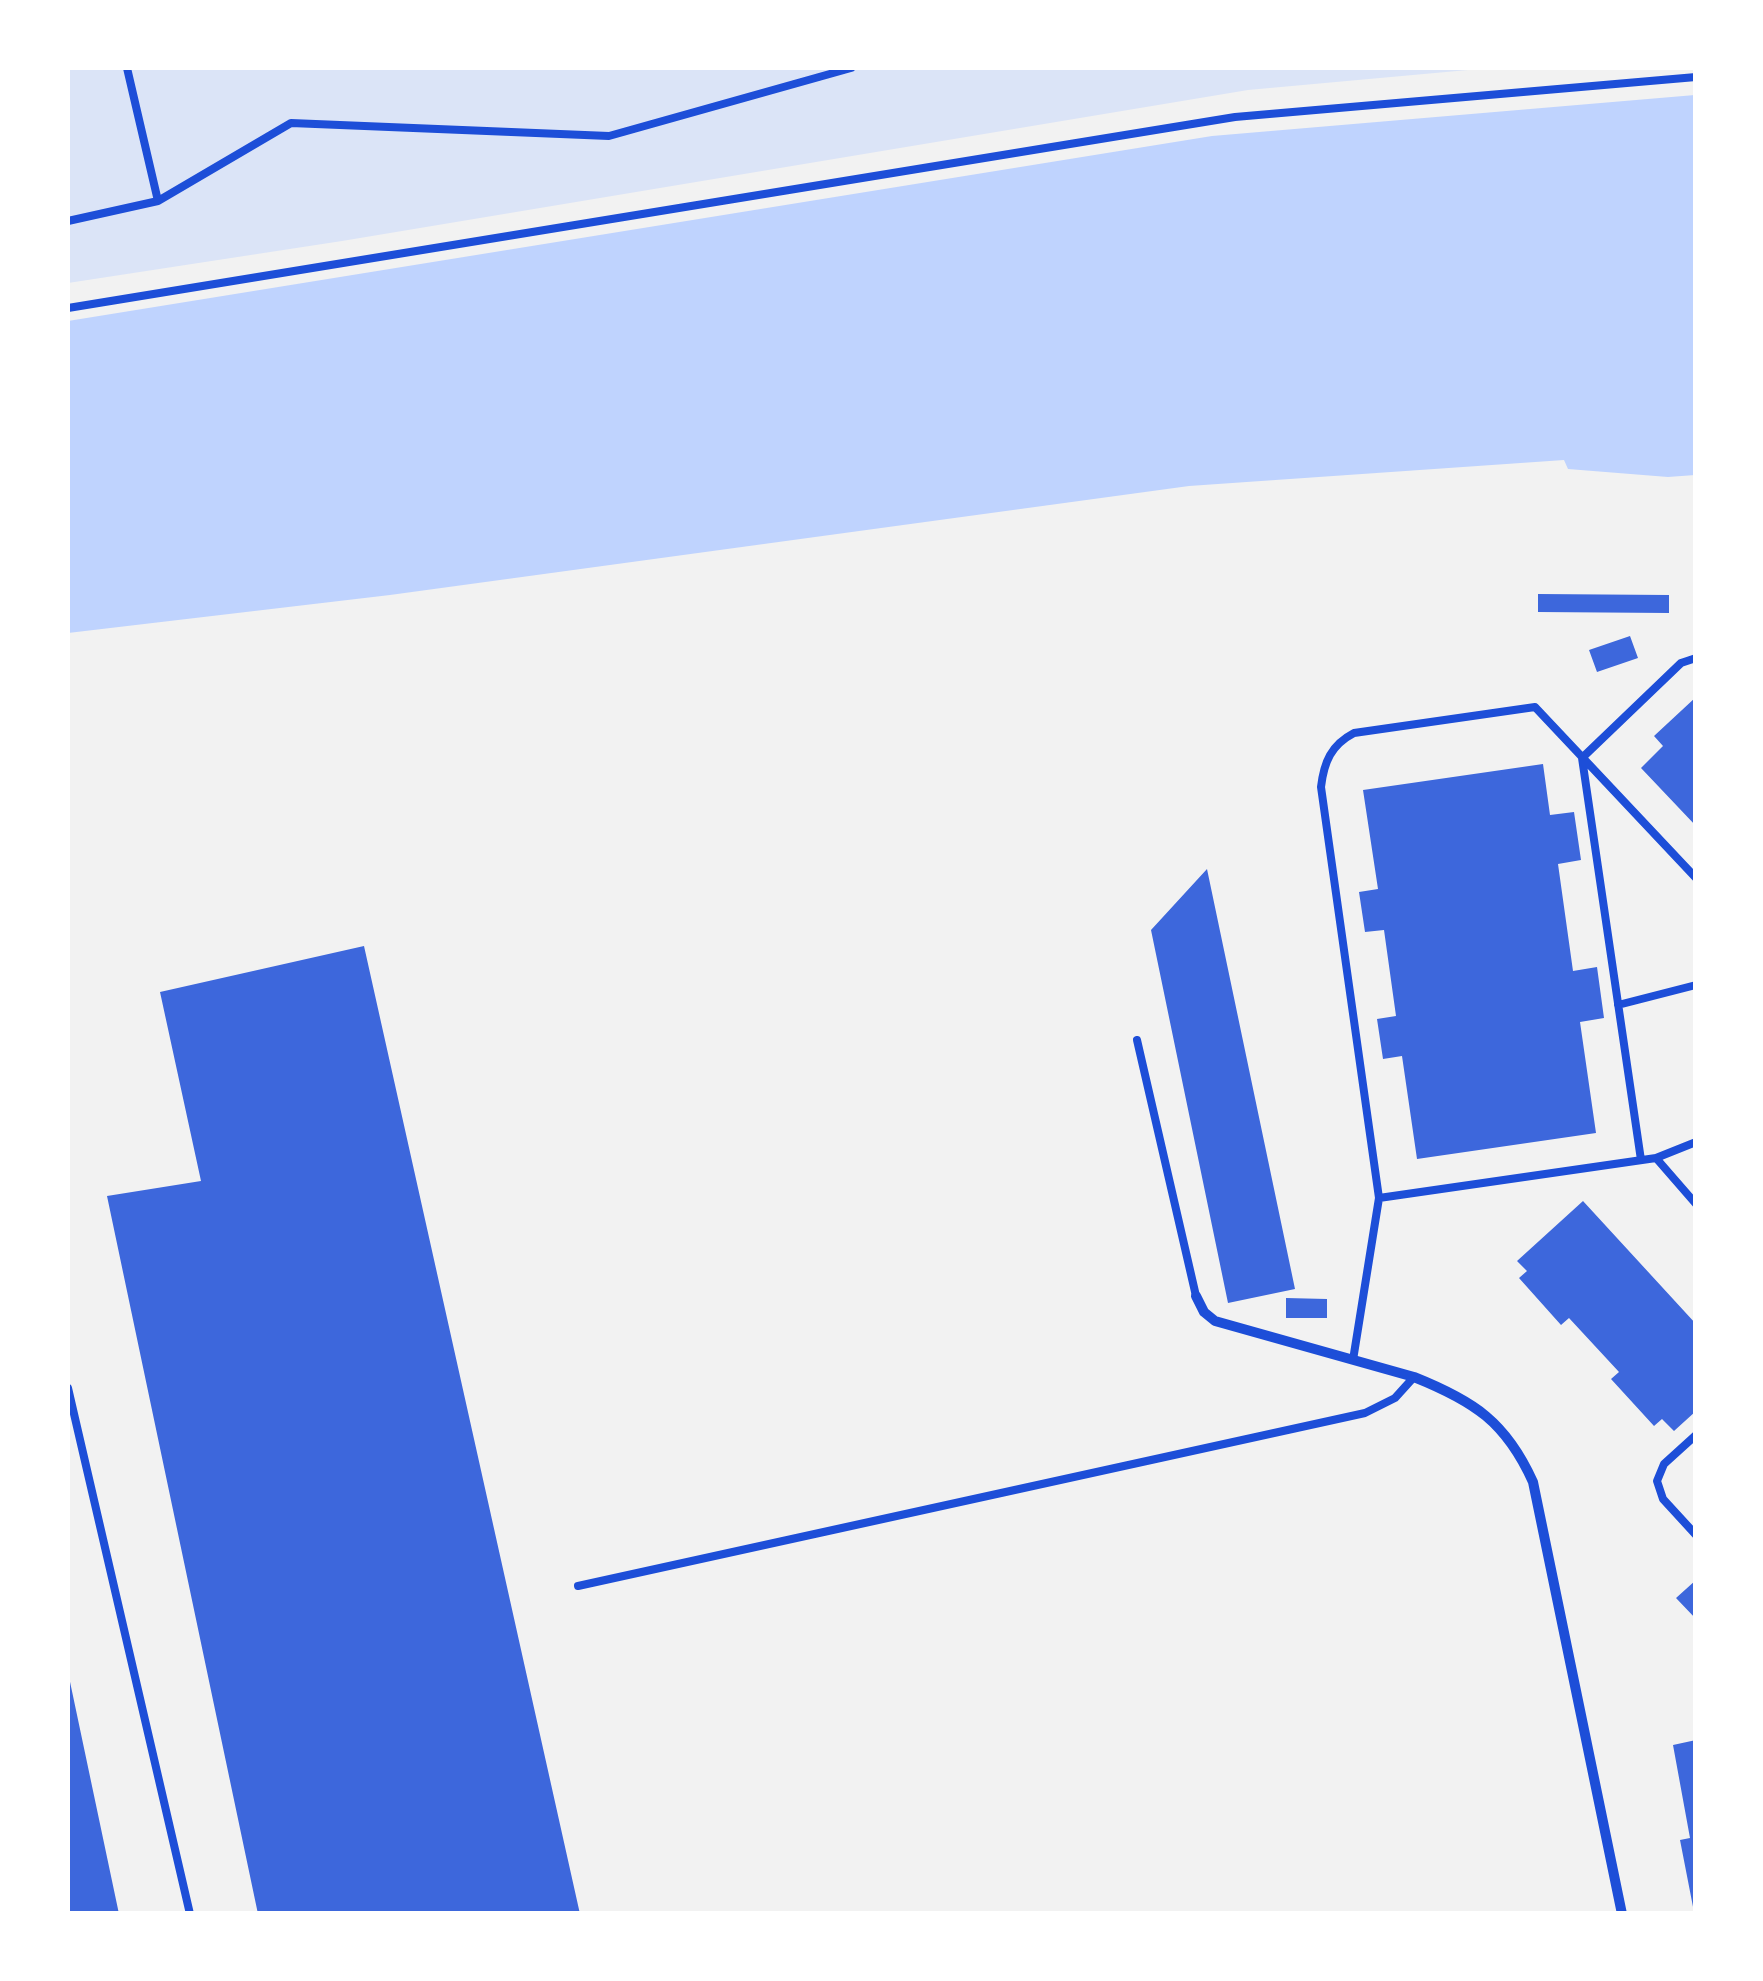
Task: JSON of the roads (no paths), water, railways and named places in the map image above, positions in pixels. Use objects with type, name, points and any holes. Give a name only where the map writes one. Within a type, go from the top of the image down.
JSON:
[{"type":"street","points":[[1196,1296],[1204,1312],[1216,1321],[1414,1377],[1473,1406],[1499,1426],[1519,1450],[1532,1482],[1622,1914]]},
{"type":"lane","points":[[127,68],[158,201]]},
{"type":"lane","points":[[68,221],[158,201],[290,123],[609,136],[851,68]]},
{"type":"lane","points":[[68,308],[1235,117],[1696,77]]},
{"type":"lane","points":[[1582,758],[1681,662],[1696,658]]},
{"type":"lane","points":[[1354,1360],[1379,1198],[1321,787],[1330,752],[1354,733],[1535,708],[1696,878]]},
{"type":"lane","points":[[1582,758],[1641,1160]]},
{"type":"lane","points":[[1618,1005],[1696,985]]},
{"type":"lane","points":[[1137,1040],[1196,1296]]},
{"type":"lane","points":[[1379,1198],[1656,1158],[1696,1142]]},
{"type":"lane","points":[[1656,1158],[1696,1204]]},
{"type":"lane","points":[[578,1586],[1364,1412],[1396,1398],[1414,1377]]},
{"type":"lane","points":[[68,1388],[190,1914]]},
{"type":"lane","points":[[1696,1435],[1664,1464],[1657,1481],[1663,1499],[1696,1535]]},
{"type":"water","points":[[1695,95],[1695,475],[1668,477],[1568,469],[1564,460],[1189,486],[390,595],[68,633],[68,321],[1212,136]]}]
